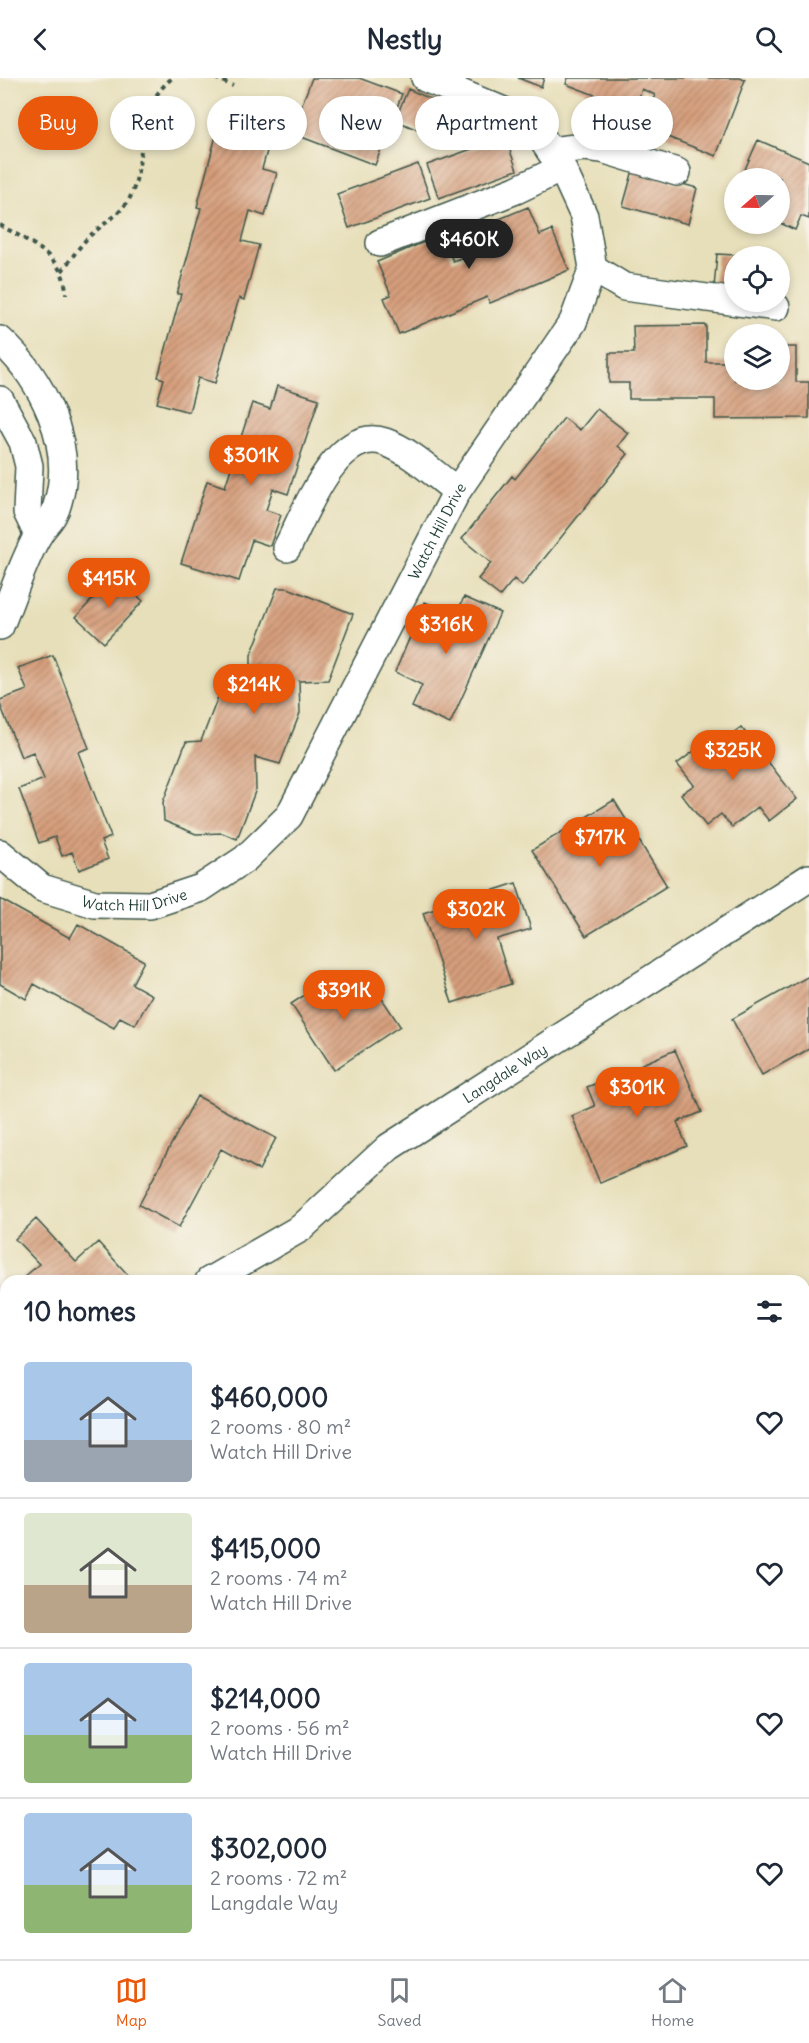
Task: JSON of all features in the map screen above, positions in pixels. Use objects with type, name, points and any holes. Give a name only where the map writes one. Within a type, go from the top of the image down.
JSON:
[{"type":"street","points":[[425,78],[530,122],[556,159],[584,216],[593,268],[624,287],[724,300]]},
{"type":"street","points":[[380,243],[516,190],[556,159],[584,147],[602,148],[677,172]]},
{"type":"street","name":"Watch Hill Drive","points":[[0,853],[42,888],[95,904],[150,904],[201,888],[245,859],[289,816],[457,491],[573,322],[593,268]]},
{"type":"street","points":[[0,340],[19,361],[34,383],[56,429],[63,459],[64,478],[52,520],[38,535],[0,626]]},
{"type":"street","points":[[0,400],[22,442],[29,466],[27,512],[38,535]]},
{"type":"street","points":[[287,548],[326,471],[345,451],[365,442],[383,441],[457,491]]},
{"type":"street","name":"Langdale Way","points":[[219,1275],[301,1228],[389,1147],[809,878]]},
{"type":"path","points":[[62,272],[84,242],[129,200],[135,181],[142,136],[152,101],[172,78]]},
{"type":"path","points":[[215,78],[233,86]]},
{"type":"path","points":[[0,225],[33,244],[62,272],[66,278],[66,294]]},
{"type":"building","points":[[312,78],[359,78],[402,94],[401,96],[319,96],[319,144],[307,139],[307,96],[305,96]]},
{"type":"building","points":[[518,78],[544,78],[541,87]]},
{"type":"building","points":[[568,78],[740,78],[745,80],[716,156],[673,139],[673,96],[655,96],[642,89],[639,96],[597,96],[566,84]]},
{"type":"building","points":[[408,89],[424,96],[415,96],[415,129],[403,124],[403,101]]},
{"type":"building","points":[[758,140],[809,162],[809,219],[801,216],[795,230],[790,228],[790,168],[745,168]]},
{"type":"building","points":[[212,150],[267,150],[262,169],[277,173],[265,216],[250,211],[242,241],[259,245],[244,300],[239,298],[215,383],[198,378],[189,412],[157,403],[164,379],[158,377],[181,294],[177,294],[201,208],[197,207]]},
{"type":"building","points":[[336,150],[381,150],[375,165]]},
{"type":"building","points":[[469,150],[510,150],[517,170],[439,198],[427,165]]},
{"type":"building","points":[[418,164],[430,198],[349,228],[337,194]]},
{"type":"building","points":[[633,170],[697,188],[688,224],[623,206]]},
{"type":"building","points":[[528,207],[540,235],[552,230],[569,270],[490,303],[487,297],[399,334],[384,298],[391,295],[377,262],[441,235],[453,261],[469,255],[461,235]]},
{"type":"building","points":[[717,254],[724,254],[724,289],[714,288]]},
{"type":"building","points":[[706,325],[706,362],[724,362],[724,390],[790,390],[790,347],[796,347],[796,382],[809,382],[809,418],[715,419],[715,399],[629,399],[629,383],[609,383],[609,353],[634,353],[633,326]]},
{"type":"building","points":[[277,386],[319,399],[288,494],[273,489],[266,510],[281,515],[270,546],[252,540],[239,581],[181,563],[207,481],[225,487],[252,403],[270,409]]},
{"type":"building","points":[[597,409],[628,433],[618,446],[628,454],[522,586],[514,579],[500,596],[478,579],[491,563],[462,539],[512,476],[515,479],[564,418],[580,430]]},
{"type":"building","points":[[115,575],[143,601],[104,643],[76,617]]},
{"type":"building","points":[[277,588],[288,588],[353,614],[328,680],[299,681],[300,713],[280,764],[255,757],[256,789],[237,839],[222,833],[196,834],[164,821],[163,802],[186,742],[201,741],[230,666],[251,666],[251,655]]},
{"type":"building","points":[[464,597],[500,613],[450,724],[412,707],[422,685],[395,672],[425,602],[456,616]]},
{"type":"building","points":[[53,655],[89,748],[78,752],[111,837],[101,841],[108,859],[79,870],[72,852],[62,856],[55,837],[39,843],[19,789],[44,779],[33,752],[21,757],[0,704],[0,700],[27,690],[18,668]]},
{"type":"building","points":[[741,727],[797,799],[769,821],[758,807],[732,827],[721,814],[706,826],[681,794],[694,785],[677,764],[711,738],[717,745]]},
{"type":"building","points":[[614,800],[667,886],[586,936],[532,850]]},
{"type":"building","points":[[516,883],[531,929],[497,939],[511,984],[452,1003],[423,913]]},
{"type":"building","points":[[0,899],[70,938],[78,924],[144,961],[132,984],[152,995],[135,1025],[120,1017],[114,1028],[34,984],[26,999],[0,984]]},
{"type":"building","points":[[335,975],[355,1005],[377,991],[400,1026],[334,1070],[291,1004]]},
{"type":"building","points":[[809,976],[809,1049],[762,1075],[732,1019]]},
{"type":"building","points":[[675,1050],[702,1112],[677,1122],[687,1146],[600,1183],[572,1116],[595,1106],[587,1087],[618,1075],[625,1093],[648,1083],[640,1065]]},
{"type":"building","points":[[197,1096],[276,1138],[259,1170],[221,1149],[179,1227],[139,1205]]},
{"type":"building","points":[[36,1219],[76,1262],[98,1242],[128,1275],[27,1275],[39,1264],[15,1239]]}]
